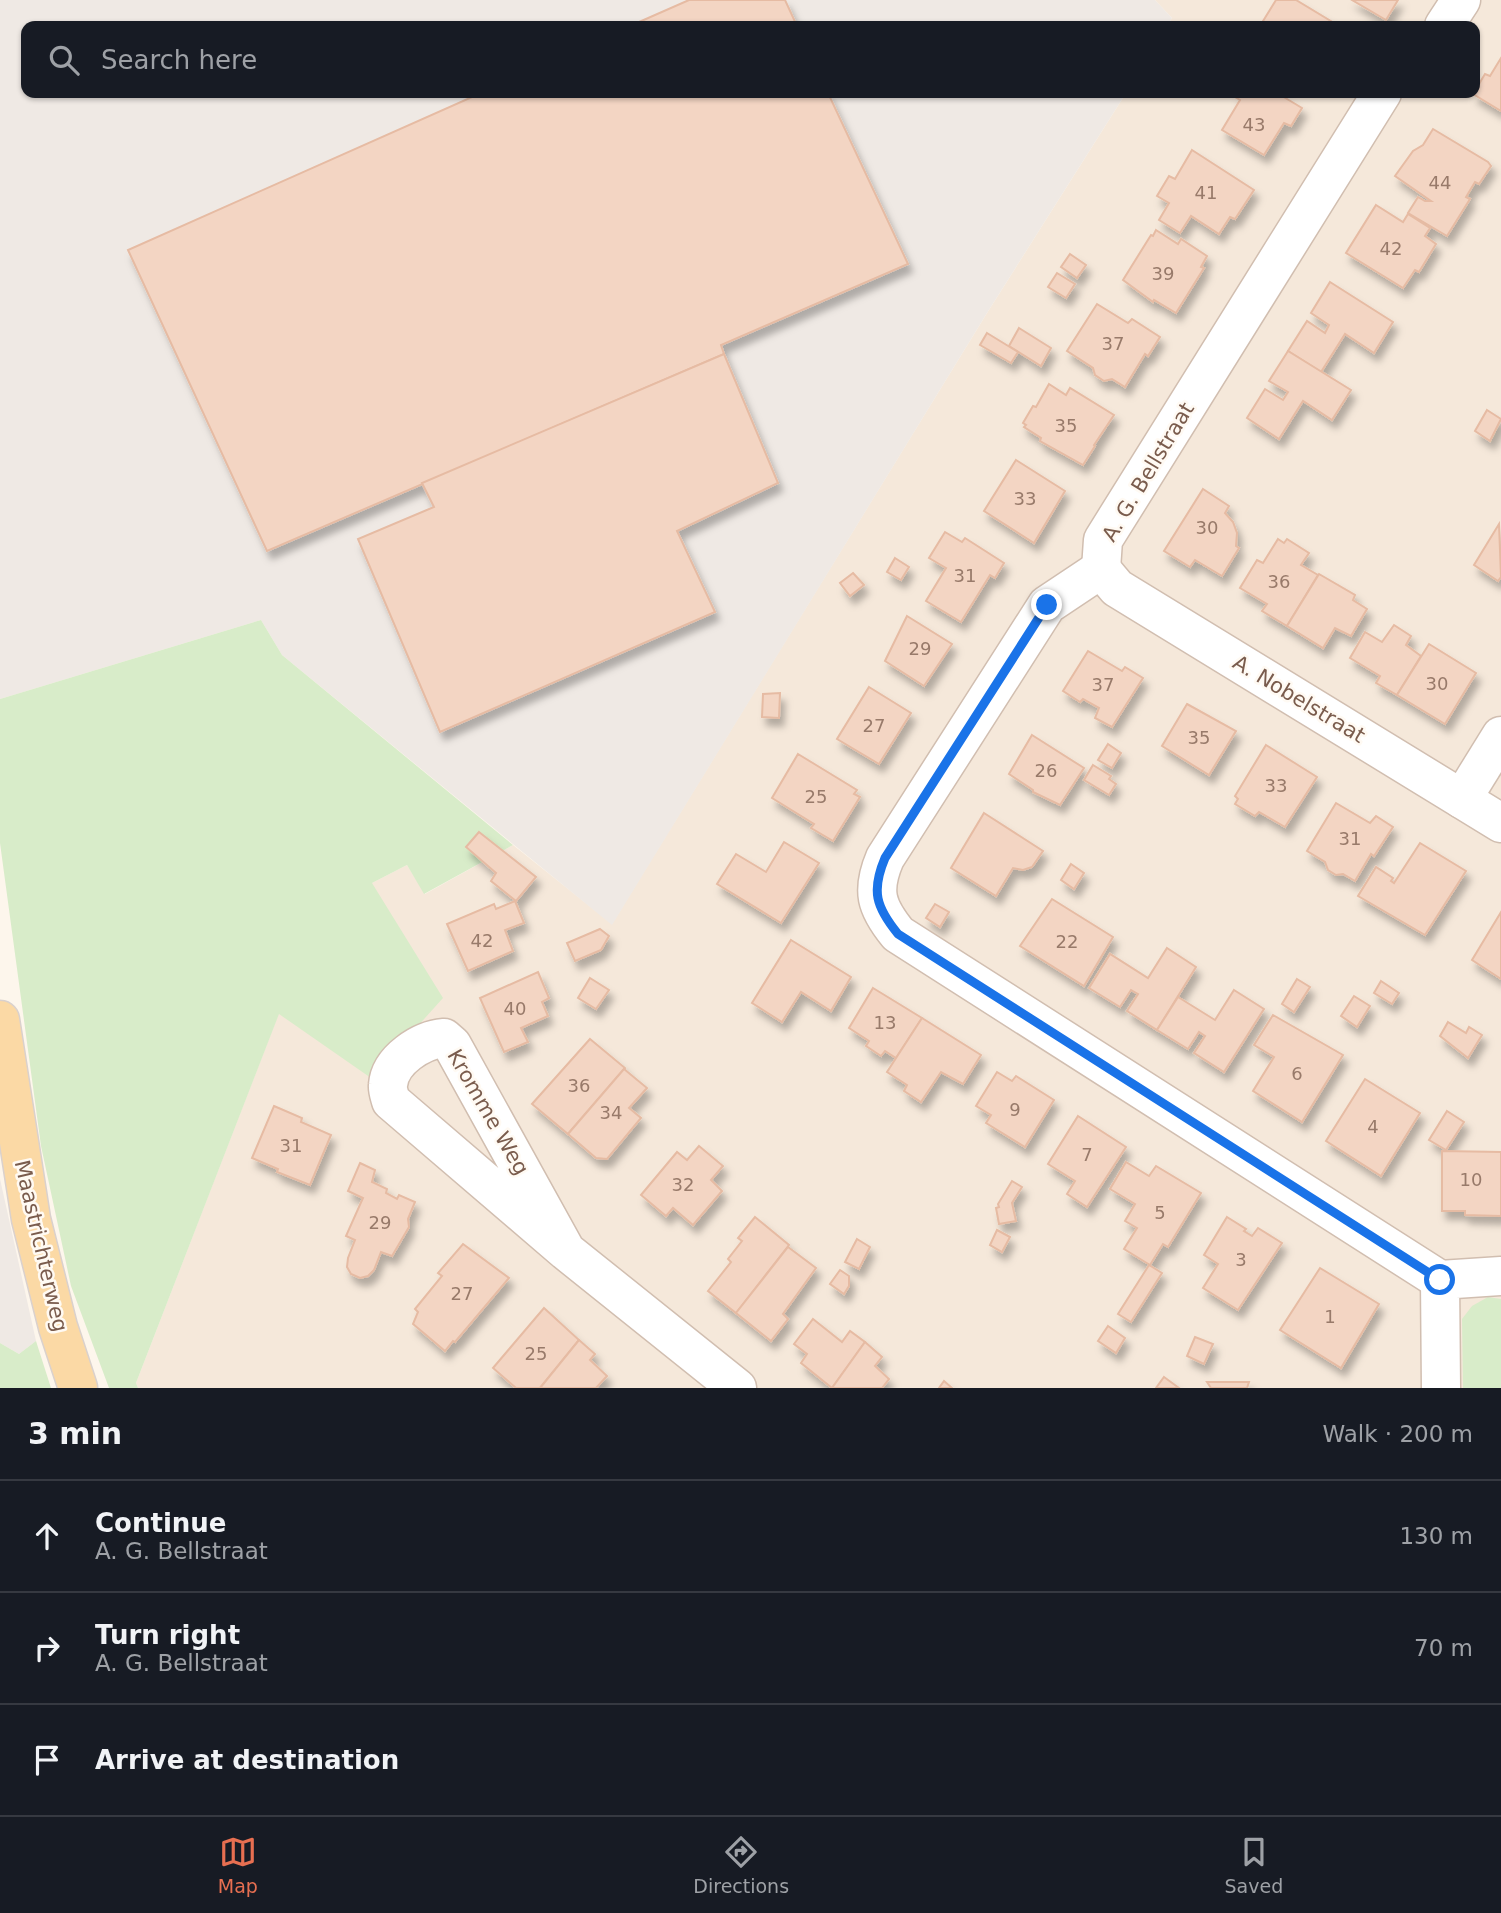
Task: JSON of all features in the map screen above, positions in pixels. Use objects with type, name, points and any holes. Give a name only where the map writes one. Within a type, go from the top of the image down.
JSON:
[{"type":"main road","name":"Maastrichterweg","points":[[0,1020],[31,1219],[58,1327],[78,1388]]},
{"type":"street","points":[[1447,21],[1461,0]]},
{"type":"street","name":"A. G. Bellstraat","points":[[1379,98],[1103,540],[1101,569],[1047,605],[885,858],[877,877],[876,893],[884,916],[898,934],[1440,1280]]},
{"type":"street","name":"A. Nobelstraat","points":[[1101,569],[1117,588],[1501,823]]},
{"type":"street","points":[[1462,799],[1501,736]]},
{"type":"street","name":"Kromme Weg","points":[[566,1251],[453,1045],[444,1038],[431,1040],[397,1063],[388,1085],[391,1101],[566,1251],[737,1388]]},
{"type":"street","points":[[1441,1388],[1440,1280],[1501,1276]]},
{"type":"shaded area","points":[[0,0],[1155,0],[1172,18],[1170,21],[21,21],[21,98],[1123,98],[987,313],[612,925],[282,655],[261,620],[0,699]]},
{"type":"shaded area","points":[[1155,0],[1501,0],[1501,1388],[138,1388],[136,1383],[279,1013],[372,883],[407,865],[425,894],[513,845],[612,924],[987,313],[1123,98],[1480,98],[1480,21],[1170,21],[1172,18]]},
{"type":"shaded area","points":[[0,1179],[36,1341],[19,1354],[0,1343]]},
{"type":"green space","points":[[261,620],[282,655],[513,845],[424,894],[407,865],[372,883],[443,998],[371,1078],[279,1014],[136,1383],[138,1388],[109,1388],[71,1286],[41,1146],[0,843],[0,699]]},
{"type":"green space","points":[[1488,1297],[1501,1299],[1501,1388],[1463,1388],[1462,1319],[1472,1306]]},
{"type":"green space","points":[[36,1341],[51,1388],[0,1388],[0,1343],[19,1354]]},
{"type":"building","points":[[689,0],[785,0],[795,21],[641,21]]},
{"type":"building","points":[[1276,0],[1296,0],[1331,21],[1263,21]]},
{"type":"building","points":[[1352,0],[1398,0],[1386,20]]},
{"type":"building","points":[[1501,58],[1501,111],[1480,98],[1480,82],[1485,74],[1490,76]]},
{"type":"building","points":[[470,98],[830,98],[908,264],[721,345],[724,354],[267,551],[128,250]]},
{"type":"building","points":[[1237,98],[1285,98],[1302,108],[1291,126],[1284,123],[1264,155],[1222,130],[1240,100]]},
{"type":"building","points":[[1433,129],[1491,166],[1479,184],[1475,182],[1466,197],[1470,199],[1447,236],[1408,213],[1418,197],[1431,201],[1395,176],[1413,151],[1423,145]]},
{"type":"building","points":[[1192,150],[1254,190],[1235,219],[1230,217],[1219,234],[1191,216],[1180,233],[1159,220],[1169,203],[1157,196],[1169,176],[1175,179]]},
{"type":"building","points":[[1376,205],[1403,222],[1408,214],[1430,228],[1425,236],[1436,244],[1419,272],[1415,270],[1403,288],[1346,253]]},
{"type":"building","points":[[1156,230],[1178,244],[1181,239],[1207,256],[1201,267],[1204,268],[1176,313],[1154,300],[1153,302],[1123,280]]},
{"type":"building","points":[[1070,254],[1086,265],[1077,278],[1061,267]]},
{"type":"building","points":[[1057,273],[1075,284],[1066,298],[1048,287]]},
{"type":"building","points":[[1330,282],[1393,322],[1374,353],[1345,334],[1321,372],[1288,351],[1307,321],[1325,333],[1329,325],[1311,313]]},
{"type":"building","points":[[1097,304],[1128,323],[1132,319],[1160,337],[1148,356],[1145,354],[1125,387],[1112,379],[1104,381],[1095,375],[1093,368],[1067,351]]},
{"type":"building","points":[[1019,328],[1051,348],[1041,366],[1009,346]]},
{"type":"building","points":[[987,333],[1018,352],[1011,363],[980,345]]},
{"type":"building","points":[[1288,351],[1351,390],[1332,420],[1303,401],[1279,439],[1247,418],[1265,389],[1283,400],[1288,392],[1269,381]]},
{"type":"building","points":[[724,354],[778,483],[677,531],[715,612],[440,732],[358,539],[434,507],[422,483]]},
{"type":"building","points":[[1049,384],[1066,395],[1070,388],[1114,415],[1083,465],[1040,441],[1041,438],[1024,427],[1026,425],[1023,423]]},
{"type":"building","points":[[1487,410],[1501,419],[1490,441],[1475,431]]},
{"type":"building","points":[[1016,460],[1065,491],[1034,543],[984,511]]},
{"type":"building","points":[[1203,489],[1229,506],[1225,513],[1233,522],[1237,533],[1236,546],[1239,548],[1222,576],[1195,560],[1190,567],[1164,551]]},
{"type":"building","points":[[1499,524],[1501,577],[1498,581],[1474,565]]},
{"type":"building","points":[[945,532],[962,542],[965,538],[1004,563],[995,578],[990,575],[961,622],[926,601],[946,568],[929,558]]},
{"type":"building","points":[[1278,539],[1284,543],[1287,539],[1309,553],[1301,565],[1318,575],[1287,626],[1262,611],[1267,604],[1240,588],[1257,560],[1263,563]]},
{"type":"building","points":[[895,558],[909,567],[901,580],[887,572]]},
{"type":"building","points":[[853,573],[864,585],[850,596],[840,583]]},
{"type":"building","points":[[1319,574],[1355,595],[1353,600],[1367,609],[1351,636],[1335,628],[1323,648],[1287,626]]},
{"type":"building","points":[[907,616],[952,644],[924,686],[885,661]]},
{"type":"building","points":[[1394,625],[1411,636],[1406,645],[1421,656],[1397,695],[1376,683],[1380,676],[1350,658],[1365,632],[1382,642]]},
{"type":"building","points":[[1429,644],[1476,673],[1445,724],[1397,695]]},
{"type":"building","points":[[1088,651],[1122,671],[1125,667],[1143,678],[1112,727],[1095,718],[1099,708],[1083,699],[1080,702],[1063,691]]},
{"type":"building","points":[[869,687],[911,713],[879,764],[837,739]]},
{"type":"building","points":[[780,693],[779,718],[762,717],[763,694]]},
{"type":"building","points":[[1187,704],[1236,731],[1209,775],[1162,746]]},
{"type":"building","points":[[1032,735],[1084,768],[1060,805],[1033,792],[1009,774]]},
{"type":"building","points":[[1108,744],[1121,753],[1112,768],[1098,760]]},
{"type":"building","points":[[1266,745],[1317,777],[1285,827],[1259,812],[1255,816],[1235,804],[1238,799],[1235,796]]},
{"type":"building","points":[[798,754],[857,790],[854,794],[860,797],[833,841],[811,828],[814,824],[772,798]]},
{"type":"building","points":[[1093,765],[1111,776],[1109,779],[1116,784],[1109,795],[1084,780]]},
{"type":"building","points":[[1336,803],[1370,823],[1376,816],[1393,827],[1374,856],[1371,854],[1355,881],[1328,870],[1325,862],[1307,851]]},
{"type":"building","points":[[984,813],[1043,851],[1032,867],[1023,870],[1013,868],[996,896],[951,868]]},
{"type":"building","points":[[479,832],[536,877],[516,901],[491,881],[496,873],[466,847]]},
{"type":"building","points":[[784,842],[819,863],[781,923],[717,884],[736,854],[766,872]]},
{"type":"building","points":[[1420,843],[1466,871],[1425,935],[1358,896],[1376,867],[1393,878],[1391,881],[1394,883]]},
{"type":"building","points":[[1071,864],[1084,873],[1074,889],[1061,880]]},
{"type":"building","points":[[1052,899],[1113,937],[1084,986],[1020,946]]},
{"type":"building","points":[[515,901],[524,923],[505,930],[513,951],[468,971],[447,924],[494,904],[496,909]]},
{"type":"building","points":[[935,904],[949,912],[940,927],[926,918]]},
{"type":"building","points":[[1501,912],[1501,979],[1472,960]]},
{"type":"building","points":[[600,929],[609,936],[601,950],[575,961],[567,943]]},
{"type":"building","points":[[791,940],[851,977],[831,1011],[801,992],[782,1022],[752,1003]]},
{"type":"building","points":[[1167,948],[1196,967],[1157,1030],[1127,1011],[1138,994],[1131,990],[1120,1007],[1089,988],[1110,954],[1148,978]]},
{"type":"building","points":[[538,972],[549,998],[542,1002],[548,1016],[521,1028],[528,1042],[504,1052],[480,998]]},
{"type":"building","points":[[590,978],[609,990],[596,1009],[578,998]]},
{"type":"building","points":[[1297,979],[1310,987],[1294,1012],[1282,1004]]},
{"type":"building","points":[[1381,981],[1399,993],[1392,1004],[1374,993]]},
{"type":"building","points":[[873,988],[922,1018],[896,1058],[885,1051],[881,1056],[866,1046],[869,1041],[849,1028]]},
{"type":"building","points":[[1234,990],[1264,1009],[1224,1072],[1194,1053],[1205,1036],[1199,1032],[1188,1049],[1157,1030],[1178,997],[1215,1020]]},
{"type":"building","points":[[1354,996],[1370,1006],[1357,1027],[1341,1016]]},
{"type":"building","points":[[1273,1015],[1343,1055],[1302,1122],[1253,1091],[1274,1057],[1254,1045]]},
{"type":"building","points":[[922,1018],[981,1055],[963,1084],[941,1072],[921,1102],[904,1091],[907,1085],[887,1072]]},
{"type":"building","points":[[1448,1022],[1466,1033],[1469,1027],[1482,1035],[1468,1058],[1440,1036]]},
{"type":"building","points":[[590,1039],[625,1068],[568,1134],[532,1104]]},
{"type":"building","points":[[624,1069],[647,1088],[629,1108],[641,1118],[607,1159],[596,1158],[568,1134]]},
{"type":"building","points":[[997,1072],[1012,1081],[1016,1076],[1054,1100],[1025,1147],[986,1123],[991,1115],[976,1106]]},
{"type":"building","points":[[1365,1079],[1420,1113],[1381,1176],[1326,1141]]},
{"type":"building","points":[[274,1106],[331,1135],[310,1185],[277,1172],[278,1169],[252,1158]]},
{"type":"building","points":[[1447,1111],[1464,1122],[1446,1150],[1429,1140]]},
{"type":"building","points":[[1078,1116],[1126,1147],[1087,1207],[1067,1194],[1075,1181],[1048,1164]]},
{"type":"building","points":[[699,1146],[723,1166],[711,1180],[722,1191],[693,1225],[673,1208],[666,1216],[641,1195],[677,1152],[687,1160]]},
{"type":"building","points":[[1442,1151],[1501,1152],[1501,1216],[1442,1211]]},
{"type":"building","points":[[1126,1162],[1149,1176],[1156,1166],[1201,1193],[1168,1247],[1163,1244],[1150,1265],[1124,1249],[1137,1228],[1125,1221],[1135,1204],[1110,1189]]},
{"type":"building","points":[[360,1163],[375,1170],[372,1182],[387,1189],[386,1193],[397,1199],[399,1195],[415,1202],[408,1219],[409,1227],[392,1256],[381,1252],[374,1270],[368,1276],[360,1278],[351,1274],[347,1267],[355,1240],[346,1236],[363,1198],[348,1191]]},
{"type":"building","points":[[1012,1181],[1022,1187],[1012,1203],[1016,1221],[999,1224],[996,1208]]},
{"type":"building","points":[[755,1217],[789,1245],[736,1313],[708,1291],[731,1262],[728,1259],[742,1241],[738,1238]]},
{"type":"building","points":[[1227,1217],[1252,1236],[1258,1228],[1282,1243],[1238,1310],[1203,1288],[1218,1264],[1204,1255]]},
{"type":"building","points":[[997,1230],[1010,1237],[1002,1252],[990,1245]]},
{"type":"building","points":[[857,1239],[870,1247],[859,1269],[845,1262]]},
{"type":"building","points":[[463,1244],[509,1278],[445,1351],[413,1324],[418,1312],[415,1309],[442,1276],[438,1273]]},
{"type":"building","points":[[788,1247],[816,1268],[783,1314],[788,1319],[771,1341],[736,1313]]},
{"type":"building","points":[[1149,1265],[1162,1273],[1131,1322],[1118,1314]]},
{"type":"building","points":[[1320,1268],[1379,1304],[1341,1368],[1280,1330]]},
{"type":"building","points":[[840,1270],[849,1276],[849,1286],[844,1294],[830,1284]]},
{"type":"building","points":[[544,1308],[579,1340],[540,1388],[516,1388],[493,1368]]},
{"type":"building","points":[[813,1319],[842,1342],[850,1331],[865,1342],[832,1388],[801,1363],[807,1354],[794,1344]]},
{"type":"building","points":[[1108,1326],[1125,1338],[1116,1353],[1098,1341]]},
{"type":"building","points":[[1195,1337],[1213,1344],[1204,1364],[1187,1356]]},
{"type":"building","points":[[579,1340],[595,1354],[590,1360],[607,1376],[596,1388],[540,1388]]},
{"type":"building","points":[[865,1342],[882,1357],[875,1366],[889,1379],[882,1388],[832,1388]]},
{"type":"building","points":[[1164,1377],[1179,1388],[1156,1388]]},
{"type":"building","points":[[944,1381],[952,1388],[939,1388]]},
{"type":"building","points":[[1207,1382],[1249,1382],[1247,1388],[1211,1388]]},
{"type":"route","points":[[1047,605],[885,858],[877,877],[876,893],[884,916],[898,934],[1440,1280]]}]
